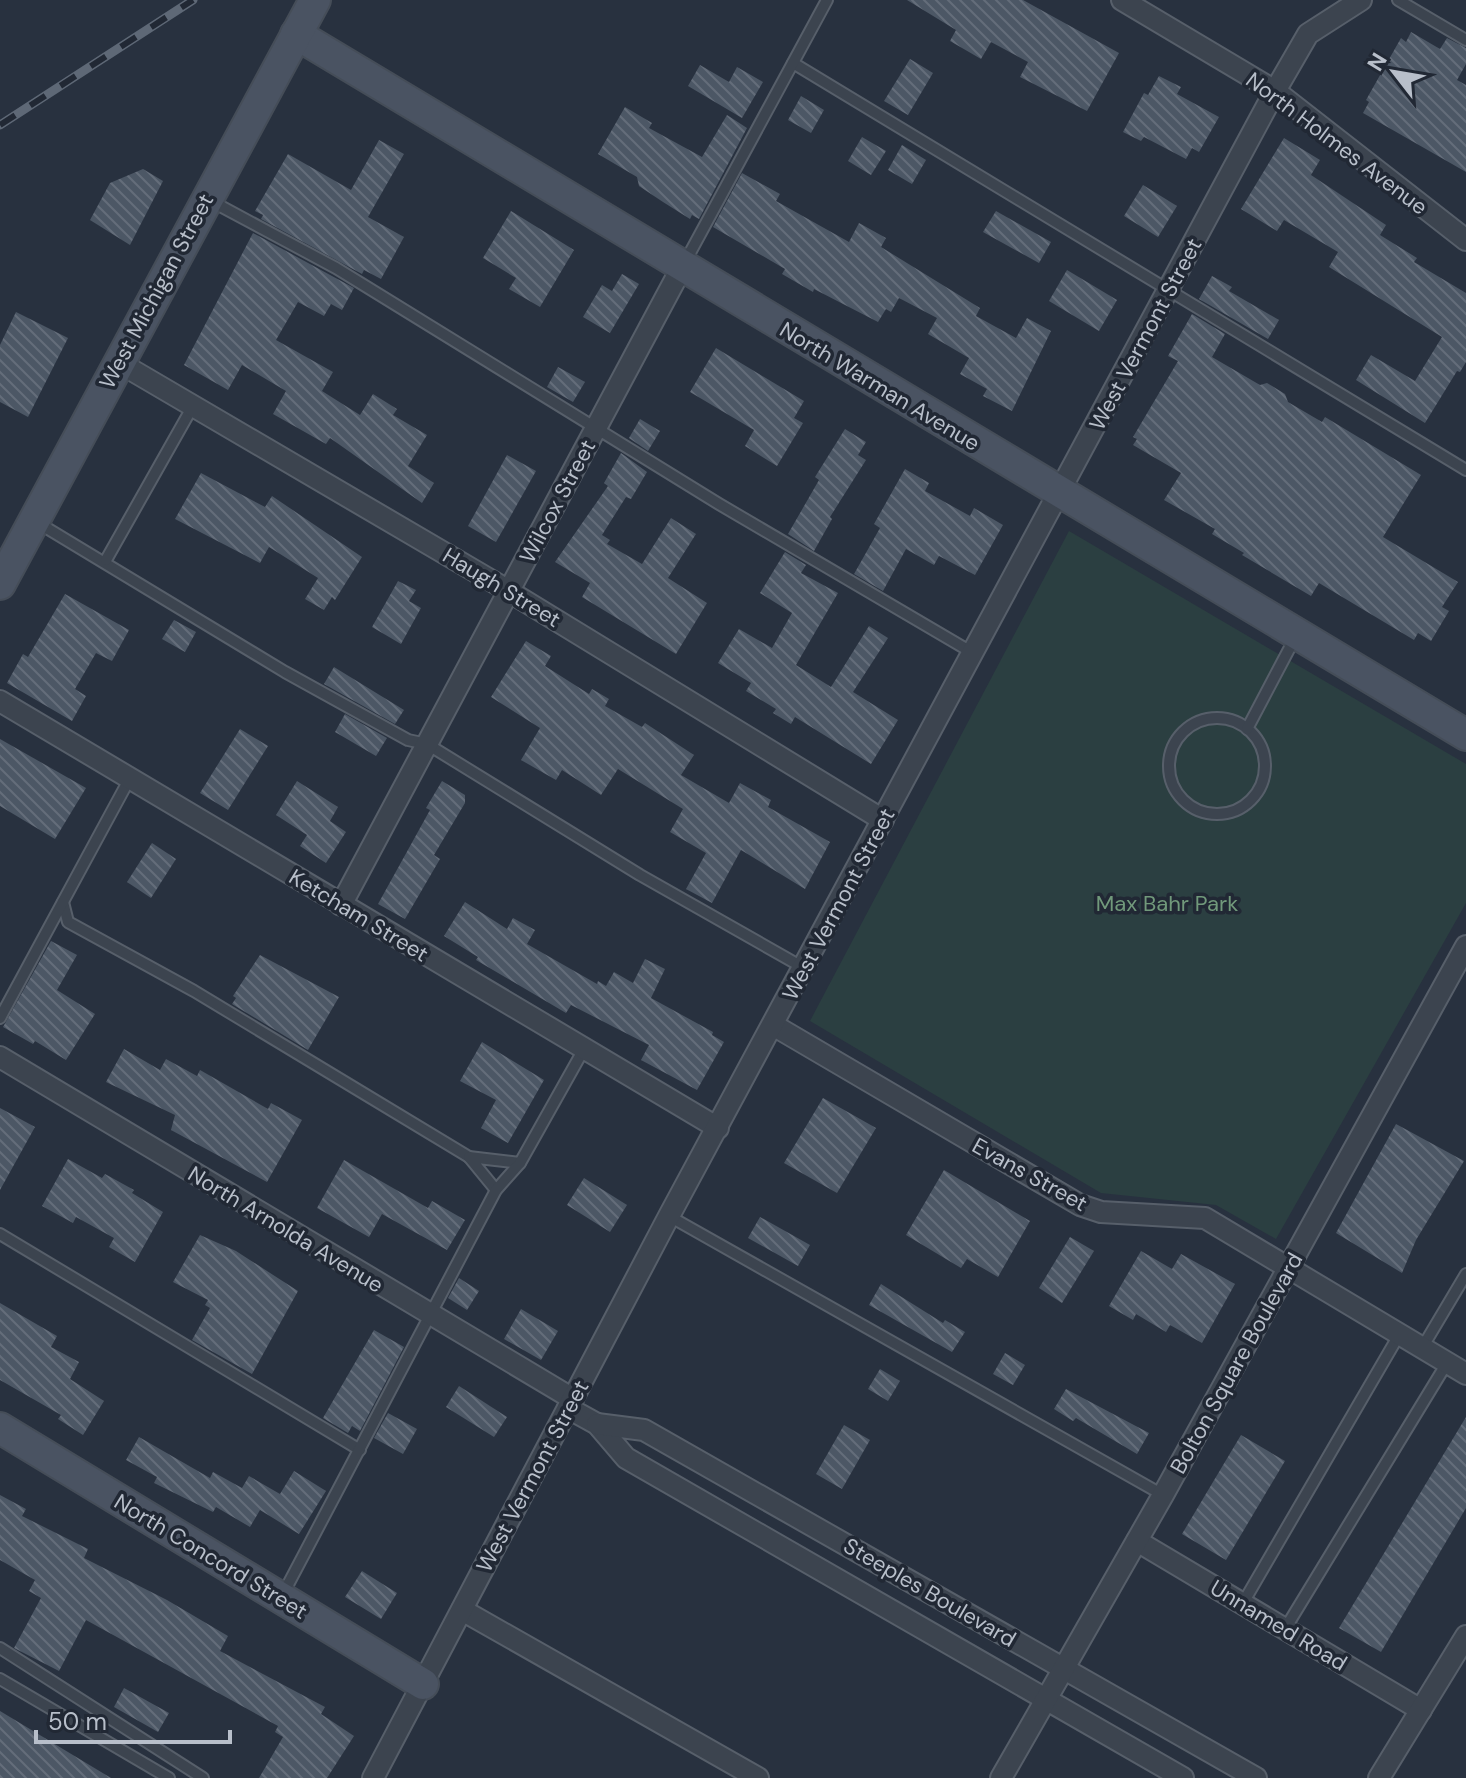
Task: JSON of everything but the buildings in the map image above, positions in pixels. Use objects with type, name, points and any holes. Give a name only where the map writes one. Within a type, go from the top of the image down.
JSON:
[{"type":"street","name":"West Michigan Street","points":[[0,584],[205,198],[315,0]]},
{"type":"street","name":"North Holmes Avenue","points":[[1122,0],[1275,91],[1466,240]]},
{"type":"street","name":"West Vermont Street","points":[[373,1778],[669,1216],[1275,91],[1308,34],[1361,0]]},
{"type":"street","name":"North Warman Avenue","points":[[296,34],[1059,494],[1466,735]]},
{"type":"street","name":"Wilcox Street","points":[[341,905],[682,267]]},
{"type":"street","name":"Haugh Street","points":[[118,362],[509,590],[883,820]]},
{"type":"street","name":"Ketcham Street","points":[[0,701],[718,1128]]},
{"type":"street","name":"Bolton Square Boulevard","points":[[1001,1778],[1066,1669],[1466,946]]},
{"type":"street","name":"Evans Street","points":[[773,1025],[1080,1205],[1101,1212],[1205,1218],[1466,1374]]},
{"type":"street","name":"North Arnolda Avenue","points":[[0,1057],[431,1315],[570,1404]]},
{"type":"street","name":"Steeples Boulevard","points":[[570,1404],[597,1424],[626,1458],[1183,1778]]},
{"type":"street","name":"Steeples Boulevard","points":[[597,1424],[644,1430],[1256,1778]]},
{"type":"street","name":"North Concord Street","points":[[0,1428],[423,1684]]},
{"type":"street","name":"Unnamed Road","points":[[1137,1541],[1421,1710]]},
{"type":"street","points":[[462,1610],[758,1778]]},
{"type":"street","points":[[1379,1778],[1466,1636]]},
{"type":"lane","points":[[682,267],[827,0]]},
{"type":"lane","points":[[1398,0],[1466,40]]},
{"type":"lane","points":[[793,63],[1466,470]]},
{"type":"lane","points":[[205,198],[336,268],[719,504],[973,653]]},
{"type":"lane","points":[[106,560],[193,406]]},
{"type":"lane","points":[[34,520],[106,560],[285,672],[408,740],[427,744],[640,875],[804,968]]},
{"type":"lane","points":[[1247,729],[1297,635]]},
{"type":"lane","points":[[1205,720],[1233,721],[1247,729],[1258,741],[1265,760],[1264,777],[1256,795],[1244,806],[1216,814],[1200,811],[1185,802],[1175,789],[1170,773],[1170,756],[1178,739],[1189,727],[1205,720]]},
{"type":"lane","points":[[0,1018],[130,778]]},
{"type":"lane","points":[[63,902],[68,922],[194,991],[469,1157],[496,1190]]},
{"type":"lane","points":[[281,1598],[496,1190],[520,1163],[584,1049]]},
{"type":"lane","points":[[469,1157],[520,1163]]},
{"type":"lane","points":[[669,1216],[1163,1495]]},
{"type":"lane","points":[[0,1234],[360,1450]]},
{"type":"lane","points":[[1422,1348],[1466,1274]]},
{"type":"lane","points":[[1243,1603],[1399,1335]]},
{"type":"lane","points":[[1285,1629],[1447,1363]]},
{"type":"lane","points":[[0,1648],[203,1778]]},
{"type":"lane","points":[[0,1679],[169,1778]]},
{"type":"green space","name":"Max Bahr Park","points":[[1069,531],[1466,764],[1466,903],[1276,1239],[1216,1205],[1101,1193],[810,1021]]},
{"type":"railway","points":[[0,125],[193,0]]}]
